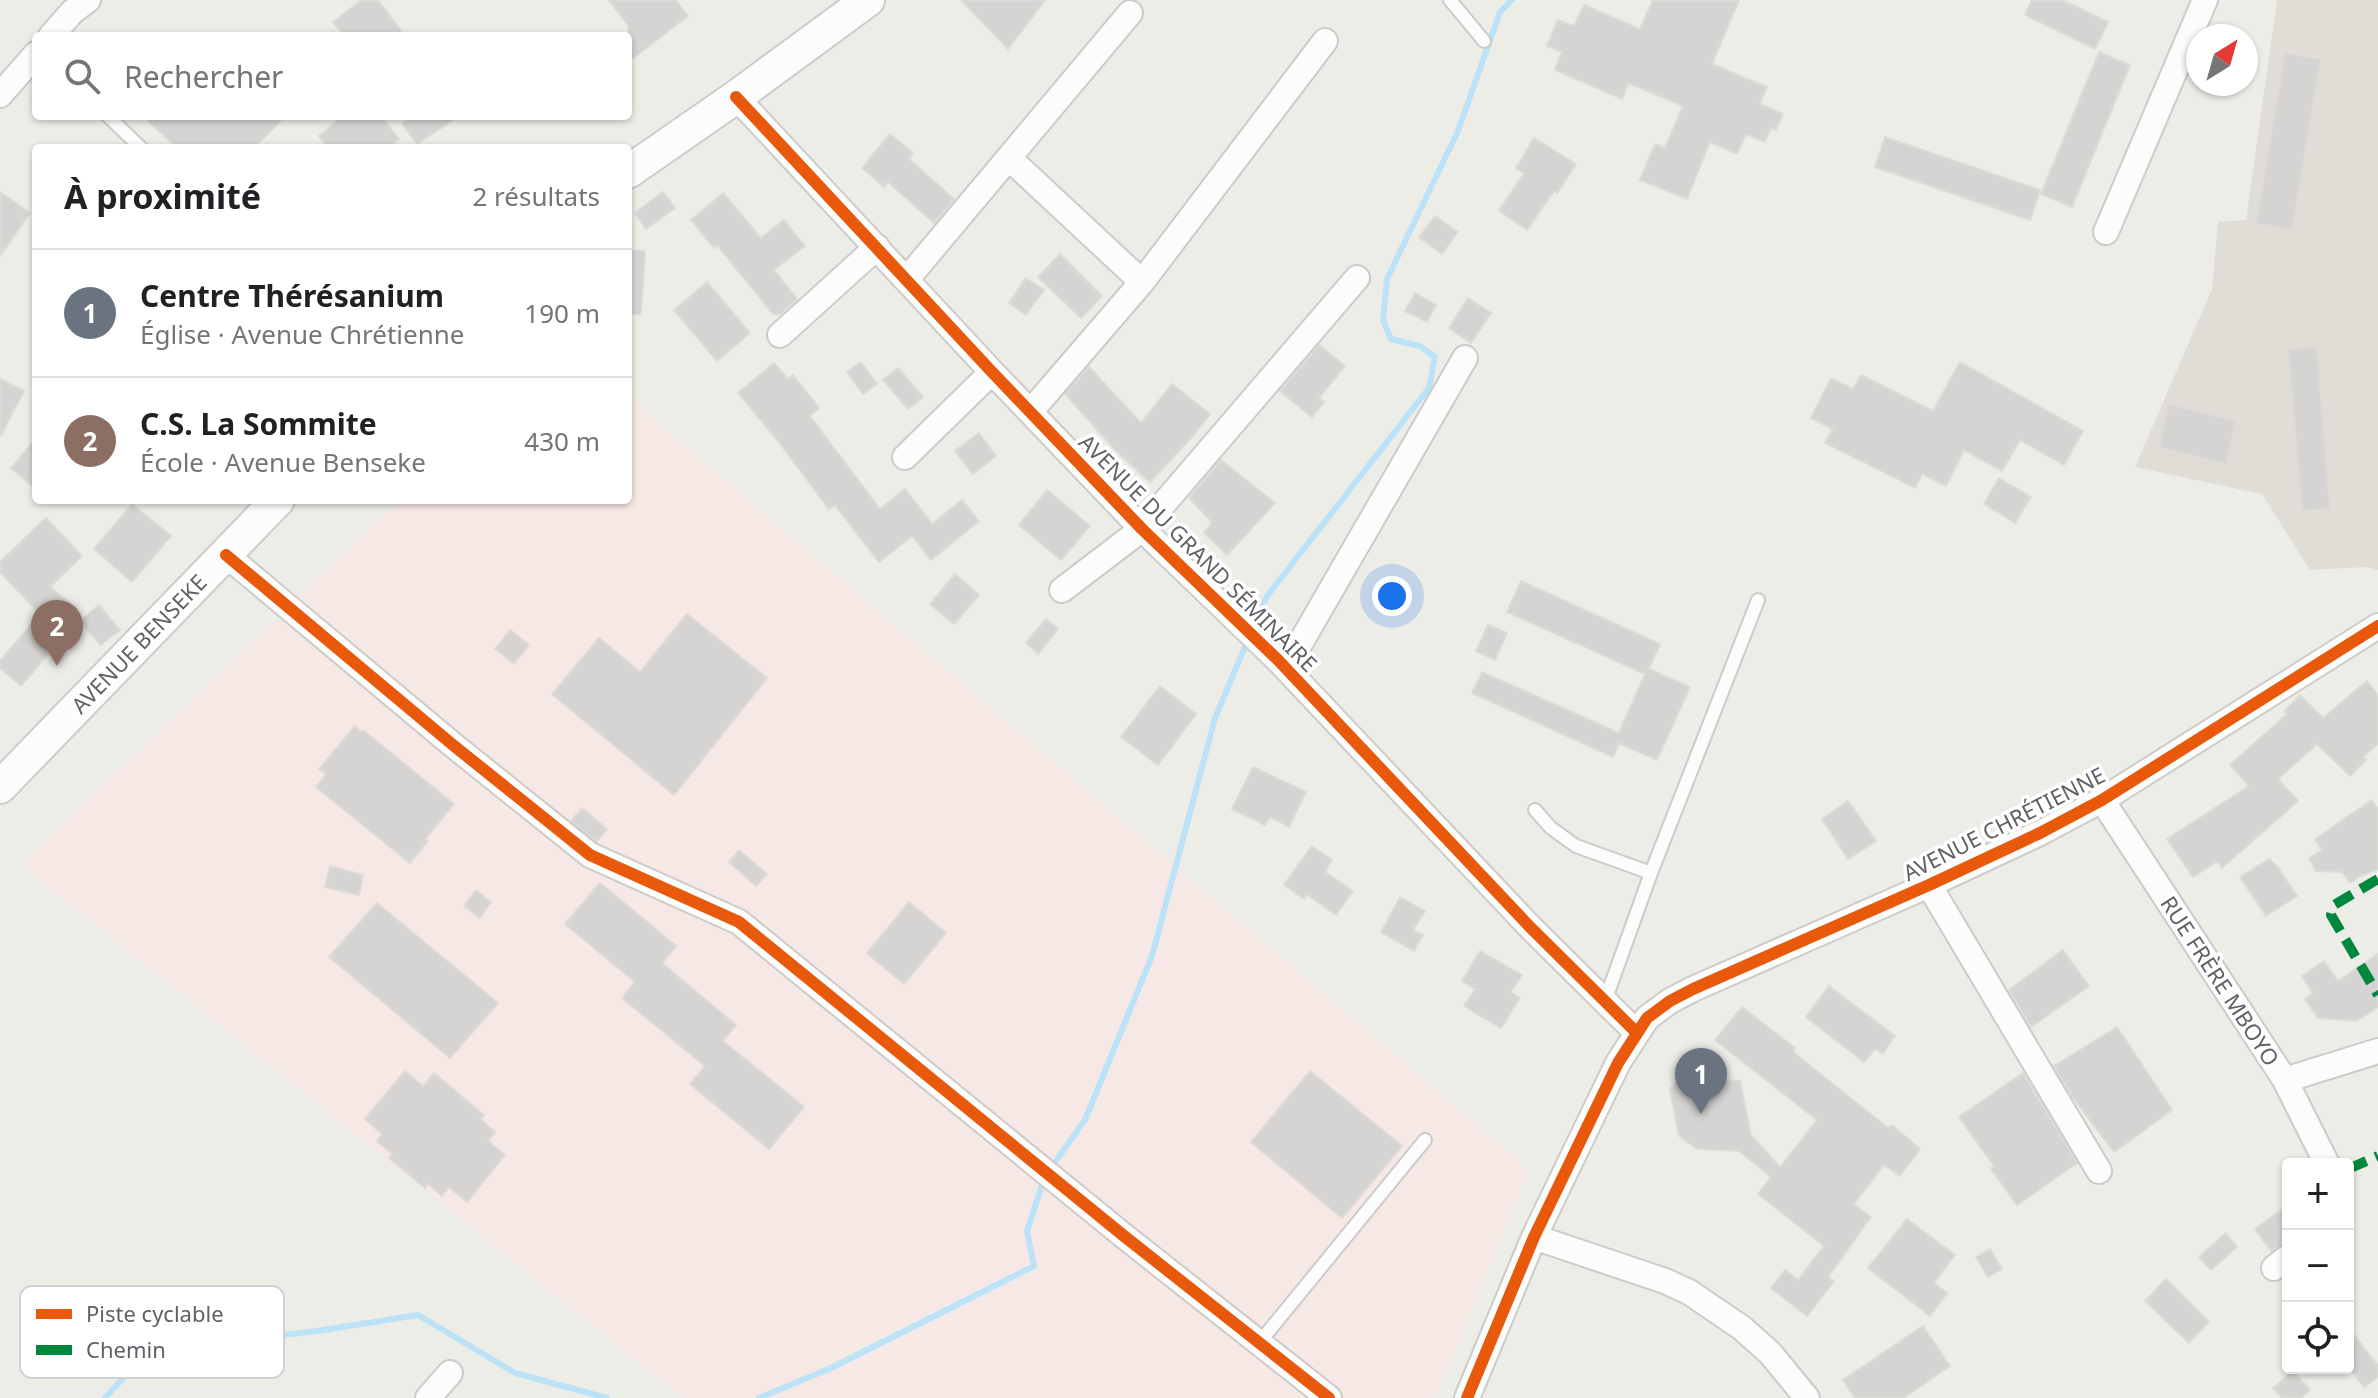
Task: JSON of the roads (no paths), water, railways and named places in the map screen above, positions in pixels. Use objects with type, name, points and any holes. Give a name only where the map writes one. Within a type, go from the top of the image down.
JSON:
[{"type":"street","points":[[632,169],[868,0]]},
{"type":"street","points":[[2106,232],[2205,0]]},
{"type":"street","points":[[54,32],[74,4]]},
{"type":"street","points":[[907,279],[1130,13]]},
{"type":"street","points":[[1031,411],[1142,282],[1325,41]]},
{"type":"street","points":[[0,95],[32,59]]},
{"type":"street","name":"AVENUE DU GRAND SÉMINAIRE","points":[[736,97],[1142,529],[1282,664],[1530,927],[1637,1033]]},
{"type":"street","points":[[1009,158],[1142,282]]},
{"type":"street","points":[[780,335],[877,247]]},
{"type":"street","points":[[1062,590],[1142,529],[1357,278]]},
{"type":"street","points":[[1282,664],[1465,358]]},
{"type":"street","points":[[905,457],[992,372]]},
{"type":"street","name":"AVENUE BENSEKE","points":[[0,787],[274,504]]},
{"type":"street","points":[[226,555],[567,838],[607,864],[739,922],[1058,1183],[1329,1398]]},
{"type":"street","name":"AVENUE CHRÉTIENNE","points":[[1467,1398],[1534,1237],[1618,1063],[1647,1018],[1693,989],[1929,885],[2102,800],[2378,626]]},
{"type":"street","name":"RUE FRÈRE MBOYO","points":[[2102,800],[2285,1080],[2378,1051]]},
{"type":"street","points":[[1929,885],[2099,1171]]},
{"type":"street","points":[[2285,1080],[2324,1158]]},
{"type":"street","points":[[1534,1237],[1689,1292],[1742,1328],[1770,1353],[1807,1398]]},
{"type":"street","points":[[428,1398],[450,1373]]},
{"type":"lane","points":[[1450,0],[1484,41]]},
{"type":"lane","points":[[112,120],[137,144]]},
{"type":"lane","points":[[1605,1001],[1651,873],[1758,600]]},
{"type":"lane","points":[[1535,810],[1551,828],[1576,846],[1651,873]]},
{"type":"lane","points":[[1259,1343],[1425,1140]]},
{"type":"waterway","points":[[1253,629],[1267,596],[1429,388],[1435,357],[1420,346],[1391,339],[1383,320],[1387,279],[1458,131],[1500,12],[1512,0]]},
{"type":"waterway","points":[[1050,1169],[1085,1120],[1152,956],[1215,718],[1248,640]]},
{"type":"waterway","points":[[759,1398],[831,1368],[1034,1266],[1027,1231],[1044,1179]]},
{"type":"waterway","points":[[284,1335],[418,1315],[515,1373],[607,1398]]},
{"type":"waterway","points":[[105,1398],[123,1378]]},
{"type":"place","name":"C.S. La Sommite","points":[[57,666]]},
{"type":"place","name":"Centre Thérésanium","points":[[1701,1114]]}]
